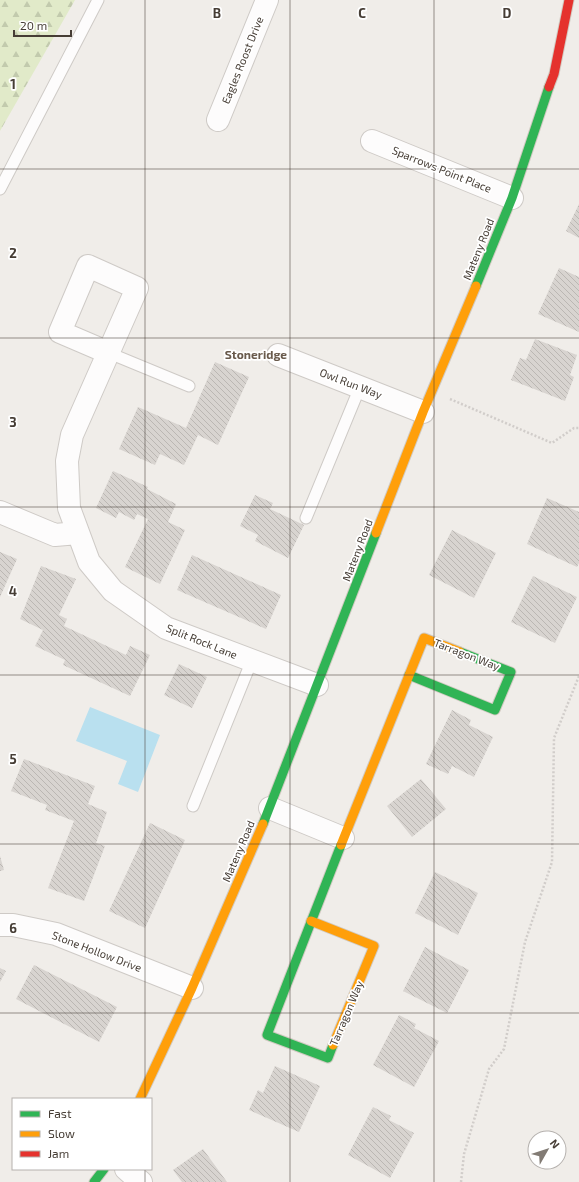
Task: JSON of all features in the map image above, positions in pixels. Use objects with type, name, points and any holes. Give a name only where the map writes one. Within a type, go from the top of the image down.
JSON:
[{"type":"street","name":"Eagles Roost Drive","points":[[218,120],[267,0]]},
{"type":"street","name":"Mateny Road","points":[[140,1098],[192,988],[270,808],[432,391],[512,198],[554,74],[569,0]]},
{"type":"street","name":"Sparrows Point Place","points":[[372,141],[512,198]]},
{"type":"street","name":"Split Rock Lane","points":[[109,353],[72,435],[67,461],[69,508],[89,562],[113,591],[166,628],[317,685]]},
{"type":"street","name":"Owl Run Way","points":[[278,355],[424,412]]},
{"type":"street","points":[[0,512],[55,535],[78,533]]},
{"type":"street","name":"Tarragon Way","points":[[311,921],[374,946],[328,1058],[267,1035],[343,838],[409,675],[424,638],[511,672],[495,710],[409,675]]},
{"type":"street","points":[[270,808],[343,838]]},
{"type":"street","name":"Stone Hollow Drive","points":[[0,926],[13,925],[56,934],[192,988]]},
{"type":"street","points":[[94,1182],[103,1170]]},
{"type":"street","points":[[127,1170],[141,1182]]},
{"type":"lane","points":[[0,189],[98,0]]},
{"type":"lane","points":[[109,353],[189,386]]},
{"type":"lane","points":[[306,518],[360,387]]},
{"type":"lane","points":[[193,806],[252,660]]},
{"type":"path","points":[[432,391],[552,443],[574,428],[579,428]]},
{"type":"path","points":[[462,1182],[464,1154],[489,1069],[504,1049],[525,942],[552,862],[554,738],[579,676]]},
{"type":"green space","points":[[0,0],[75,0],[0,131]]},
{"type":"water","points":[[90,707],[160,735],[138,792],[118,784],[127,761],[76,741]]},
{"type":"building","points":[[579,204],[579,238],[566,231]]},
{"type":"building","points":[[559,268],[579,277],[579,332],[538,314]]},
{"type":"building","points":[[535,339],[577,355],[570,375],[574,377],[565,401],[511,380],[520,358],[526,360]]},
{"type":"building","points":[[215,362],[249,377],[218,445],[198,435],[184,465],[160,454],[155,465],[119,449],[138,407],[186,428]]},
{"type":"building","points":[[113,471],[148,487],[147,489],[176,504],[168,522],[185,530],[160,584],[125,567],[148,519],[137,514],[134,520],[119,512],[116,518],[96,508]]},
{"type":"building","points":[[255,495],[273,503],[270,509],[304,525],[288,558],[255,541],[258,535],[240,526]]},
{"type":"building","points":[[547,498],[579,512],[579,563],[577,567],[527,544]]},
{"type":"building","points":[[452,530],[496,553],[474,598],[429,575]]},
{"type":"building","points":[[0,552],[17,559],[0,597]]},
{"type":"building","points":[[192,555],[281,595],[266,629],[177,590]]},
{"type":"building","points":[[41,566],[76,579],[59,615],[67,619],[64,626],[126,655],[130,646],[150,655],[130,696],[63,665],[65,660],[35,646],[43,630],[20,619]]},
{"type":"building","points":[[533,576],[577,597],[555,643],[511,622]]},
{"type":"building","points":[[179,664],[207,677],[192,708],[164,695]]},
{"type":"building","points":[[452,710],[471,720],[469,725],[493,737],[474,777],[452,766],[448,774],[426,764]]},
{"type":"building","points":[[24,759],[95,786],[88,804],[107,812],[96,843],[105,846],[84,901],[48,888],[74,821],[45,810],[47,805],[11,791]]},
{"type":"building","points":[[421,779],[446,809],[412,837],[387,806]]},
{"type":"building","points":[[150,823],[185,840],[145,928],[109,911]]},
{"type":"building","points":[[0,856],[4,870],[0,871]]},
{"type":"building","points":[[435,872],[478,893],[458,935],[415,913]]},
{"type":"building","points":[[425,947],[469,970],[447,1013],[403,991]]},
{"type":"building","points":[[34,965],[117,1007],[99,1042],[16,999]]},
{"type":"building","points":[[0,968],[6,971],[0,982]]},
{"type":"building","points":[[399,1015],[416,1024],[414,1028],[439,1041],[414,1087],[373,1065]]},
{"type":"building","points":[[275,1066],[320,1086],[299,1132],[249,1110],[258,1090],[263,1093]]},
{"type":"building","points":[[373,1107],[391,1116],[389,1120],[414,1133],[390,1178],[348,1155]]},
{"type":"building","points":[[203,1149],[227,1182],[182,1182],[173,1170]]},
{"type":"traffic: fast","points":[[476,286],[512,198],[549,87]]},
{"type":"traffic: fast","points":[[263,824],[376,533]]},
{"type":"traffic: fast","points":[[409,675],[495,710],[511,672],[460,652]]},
{"type":"traffic: fast","points":[[333,1045],[328,1058],[267,1035],[341,845]]},
{"type":"traffic: fast","points":[[94,1182],[103,1170]]},
{"type":"traffic: slow","points":[[376,533],[423,412],[476,286]]},
{"type":"traffic: slow","points":[[341,845],[424,638],[460,652]]},
{"type":"traffic: slow","points":[[140,1098],[192,988],[263,824]]},
{"type":"traffic: slow","points":[[311,921],[374,946],[333,1045]]},
{"type":"traffic: jam","points":[[549,87],[554,74],[569,0]]},
{"type":"district","name":"Stoneridge","points":[[256,354]]}]
